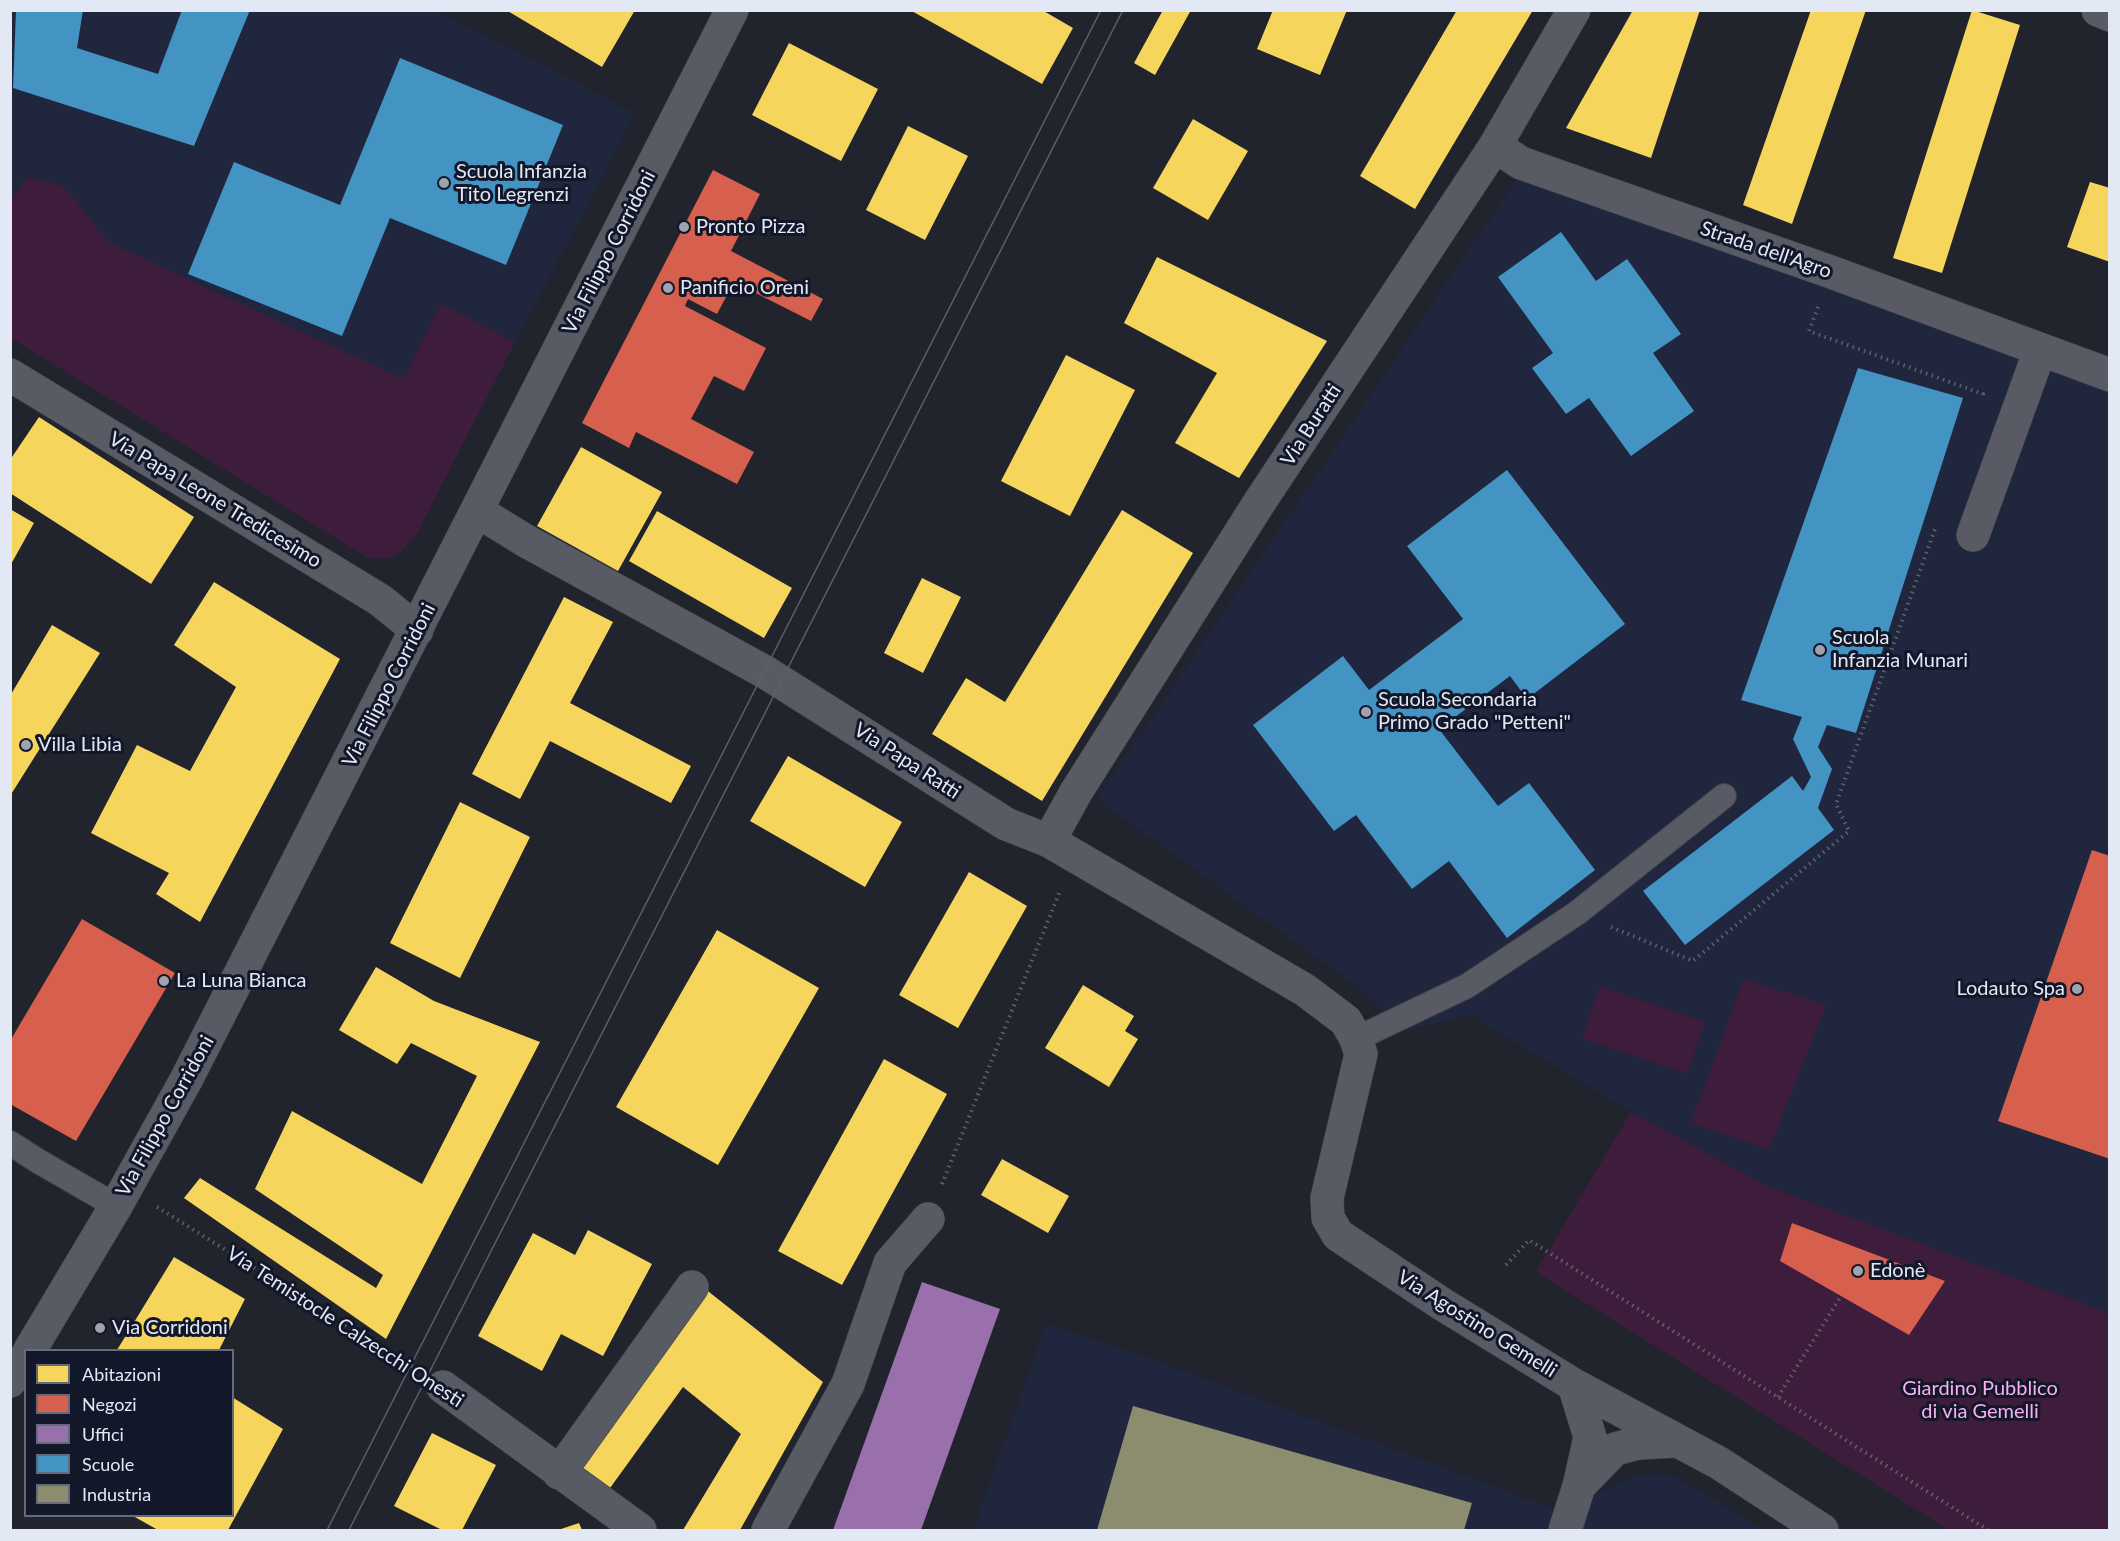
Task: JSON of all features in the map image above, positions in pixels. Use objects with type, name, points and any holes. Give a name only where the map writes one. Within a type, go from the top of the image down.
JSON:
[{"type":"street","name":"Via Filippo Corridoni","points":[[31,1349],[121,1197],[186,1080],[732,10]]},
{"type":"street","name":"Via Buratti","points":[[1062,848],[1076,792],[1253,513],[1496,146],[1574,10]]},
{"type":"street","points":[[2098,10],[2109,15]]},
{"type":"street","name":"Strada dell'Agro","points":[[1496,146],[1521,163],[2109,375]]},
{"type":"street","points":[[1973,535],[2040,350]]},
{"type":"street","name":"Via Papa Leone Tredicesimo","points":[[10,375],[380,600],[417,630]]},
{"type":"street","name":"Via Papa Ratti","points":[[477,511],[526,541],[765,672],[1006,824],[1062,848],[1305,990],[1346,1021],[1356,1039]]},
{"type":"street","name":"Via Agostino Gemelli","points":[[1356,1039],[1361,1054],[1327,1198],[1328,1218],[1338,1235],[1442,1304],[1574,1385],[1719,1463],[1822,1530]]},
{"type":"street","points":[[768,1530],[848,1384],[890,1263],[928,1218]]},
{"type":"street","points":[[559,1473],[692,1287]]},
{"type":"street","points":[[10,1381],[24,1360]]},
{"type":"street","points":[[1565,1530],[1579,1486],[1590,1437],[1574,1385]]},
{"type":"street","name":"Via Temistocle Calzecchi Onesti","points":[[443,1387],[640,1530]]},
{"type":"street","points":[[1579,1486],[1615,1449],[1638,1443],[1677,1441]]},
{"type":"lane","points":[[1356,1039],[1467,986],[1577,913],[1724,796]]},
{"type":"lane","points":[[10,1143],[38,1161],[121,1197]]},
{"type":"path","points":[[1831,273],[1809,331],[1983,394],[1979,405]]},
{"type":"path","points":[[1577,913],[1693,961],[1848,831],[1836,804],[1935,527]]},
{"type":"path","points":[[928,1218],[1062,848]]},
{"type":"path","name":"Via Temistocle Calzecchi Onesti","points":[[121,1197],[443,1387]]},
{"type":"path","points":[[1506,1265],[1529,1240],[1988,1530]]},
{"type":"path","points":[[1778,1397],[1841,1296]]},
{"type":"shaded area","points":[[10,11],[437,11],[635,113],[416,535],[401,552],[387,559],[368,558],[11,338]]},
{"type":"shaded area","points":[[1521,173],[2109,391],[2109,1313],[1769,1187],[1631,1112],[1471,1015],[1406,1030],[1356,986],[1097,799]]},
{"type":"shaded area","points":[[1046,1324],[1152,1359],[1557,1510],[1635,1476],[1655,1473],[1677,1477],[1764,1530],[973,1530]]},
{"type":"green space","points":[[27,177],[63,186],[110,243],[403,379],[441,304],[515,342],[416,535],[401,552],[387,559],[368,558],[11,338],[11,199]]},
{"type":"green space","points":[[1744,979],[1826,1005],[1769,1150],[1691,1123]]},
{"type":"green space","points":[[1599,986],[1705,1022],[1687,1073],[1582,1038]]},
{"type":"green space","name":"Giardino Pubblico di via Gemelli","points":[[1631,1112],[1769,1187],[2109,1313],[2109,1530],[1949,1530],[1536,1272]]},
{"type":"building: Abitazioni","points":[[506,10],[635,10],[602,67]]},
{"type":"building: Abitazioni","points":[[910,10],[1042,10],[1073,28],[1042,84]]},
{"type":"building: Abitazioni","points":[[1163,10],[1191,10],[1155,75],[1134,63]]},
{"type":"building: Abitazioni","points":[[1273,10],[1347,10],[1320,75],[1257,49]]},
{"type":"building: Abitazioni","points":[[1457,10],[1533,10],[1415,209],[1360,176]]},
{"type":"building: Abitazioni","points":[[1633,10],[1700,10],[1651,158],[1566,128]]},
{"type":"building: Abitazioni","points":[[1811,10],[1866,10],[1792,224],[1743,205]]},
{"type":"building: Abitazioni","points":[[1972,10],[2020,25],[1942,273],[1893,258]]},
{"type":"building: Abitazioni","points":[[789,43],[878,89],[841,161],[752,115]]},
{"type":"building: Abitazioni","points":[[1193,119],[1248,151],[1208,220],[1153,188]]},
{"type":"building: Abitazioni","points":[[908,126],[968,156],[925,240],[866,210]]},
{"type":"building: Abitazioni","points":[[2090,182],[2110,188],[2110,262],[2067,247]]},
{"type":"building: Abitazioni","points":[[1157,257],[1327,341],[1239,478],[1175,443],[1217,373],[1124,323]]},
{"type":"building: Abitazioni","points":[[1066,355],[1135,390],[1070,516],[1001,481]]},
{"type":"building: Abitazioni","points":[[39,417],[194,517],[151,584],[10,493],[10,460]]},
{"type":"building: Abitazioni","points":[[581,447],[662,492],[618,571],[537,526]]},
{"type":"building: Abitazioni","points":[[10,509],[34,523],[10,566]]},
{"type":"building: Abitazioni","points":[[1122,510],[1193,553],[1042,801],[932,734],[966,678],[1005,702]]},
{"type":"building: Abitazioni","points":[[657,511],[792,588],[764,638],[629,561]]},
{"type":"building: Abitazioni","points":[[922,578],[961,597],[923,673],[884,653]]},
{"type":"building: Abitazioni","points":[[214,582],[340,659],[200,922],[156,894],[169,873],[91,833],[137,745],[190,771],[236,687],[174,645]]},
{"type":"building: Abitazioni","points":[[564,597],[613,622],[570,703],[691,766],[671,803],[550,741],[520,799],[472,774]]},
{"type":"building: Abitazioni","name":"Villa Libia","points":[[52,625],[100,653],[10,796],[10,696]]},
{"type":"building: Abitazioni","points":[[788,756],[902,822],[865,887],[750,821]]},
{"type":"building: Abitazioni","points":[[460,802],[530,837],[460,978],[390,943]]},
{"type":"building: Abitazioni","points":[[969,872],[1027,906],[958,1028],[899,995]]},
{"type":"building: Abitazioni","points":[[717,930],[819,988],[718,1165],[616,1107]]},
{"type":"building: Abitazioni","points":[[376,967],[434,1001],[540,1042],[386,1339],[184,1198],[200,1178],[376,1288],[383,1275],[255,1189],[292,1111],[422,1184],[477,1076],[411,1043],[397,1064],[339,1030]]},
{"type":"building: Abitazioni","points":[[1083,985],[1134,1016],[1125,1031],[1138,1039],[1109,1087],[1045,1048]]},
{"type":"building: Abitazioni","points":[[884,1059],[947,1094],[842,1285],[778,1251]]},
{"type":"building: Abitazioni","points":[[1002,1159],[1069,1196],[1048,1233],[981,1195]]},
{"type":"building: Abitazioni","points":[[588,1230],[652,1264],[603,1356],[561,1334],[542,1371],[478,1336],[533,1233],[575,1255]]},
{"type":"building: Abitazioni","points":[[174,1257],[245,1299],[220,1349],[118,1349]]},
{"type":"building: Abitazioni","points":[[704,1288],[823,1382],[740,1530],[683,1530],[741,1434],[683,1387],[605,1495],[570,1469]]},
{"type":"building: Abitazioni","points":[[234,1398],[283,1429],[228,1530],[158,1530],[135,1517],[234,1517]]},
{"type":"building: Abitazioni","points":[[432,1433],[496,1465],[462,1530],[442,1530],[394,1506]]},
{"type":"building: Abitazioni","points":[[579,1523],[582,1530],[558,1530]]},
{"type":"building: Negozi","points":[[713,170],[760,194],[731,251],[823,299],[811,321],[734,282],[717,314],[688,299],[685,306],[766,348],[744,391],[714,376],[691,419],[754,452],[737,484],[636,432],[629,448],[582,423]]},
{"type":"building: Negozi","name":"Lodauto Spa","points":[[2092,850],[2110,856],[2110,1159],[1998,1121]]},
{"type":"building: Negozi","points":[[82,919],[175,973],[76,1141],[10,1104],[10,1041]]},
{"type":"building: Negozi","name":"Edonè","points":[[1792,1223],[1945,1281],[1909,1335],[1780,1261]]},
{"type":"building: Uffici","points":[[922,1282],[1000,1309],[921,1530],[833,1530]]},
{"type":"building: Scuole","points":[[16,10],[83,10],[77,48],[158,74],[182,10],[250,10],[194,146],[13,88]]},
{"type":"building: Scuole","name":"Scuola Infanzia Tito Legrenzi","points":[[400,58],[563,125],[506,265],[390,218],[342,336],[188,274],[234,162],[340,205]]},
{"type":"building: Scuole","points":[[1561,232],[1596,281],[1627,259],[1681,334],[1653,353],[1694,411],[1631,456],[1589,398],[1566,414],[1532,368],[1553,353],[1498,277]]},
{"type":"building: Scuole","name":"Scuola Infanzia Munari","points":[[1858,368],[1963,398],[1856,733],[1827,725],[1818,747],[1832,769],[1818,808],[1834,830],[1685,945],[1643,891],[1792,776],[1803,791],[1811,777],[1793,739],[1802,717],[1741,700]]},
{"type":"building: Scuole","name":"Scuola Secondaria Primo Grado \"Petteni\"","points":[[1507,470],[1625,624],[1527,699],[1510,676],[1439,729],[1498,806],[1529,783],[1595,870],[1507,938],[1449,861],[1412,889],[1356,815],[1334,831],[1253,725],[1343,656],[1369,690],[1463,619],[1407,546]]},
{"type":"building: Industria","points":[[1133,1406],[1472,1503],[1464,1530],[1097,1530]]},
{"type":"tram line","points":[[327,1530],[1101,10]]},
{"type":"tram line","points":[[349,1530],[1123,10]]},
{"type":"place","name":"Scuola Infanzia Tito Legrenzi","points":[[444,183]]},
{"type":"place","name":"Pronto Pizza","points":[[684,227]]},
{"type":"place","name":"Panificio Oreni","points":[[668,288]]},
{"type":"place","name":"Scuola Infanzia Munari","points":[[1820,650]]},
{"type":"place","name":"Scuola Secondaria Primo Grado \"Petteni\"","points":[[1366,712]]},
{"type":"place","name":"Villa Libia","points":[[26,745]]},
{"type":"place","name":"La Luna Bianca","points":[[164,981]]},
{"type":"place","name":"Lodauto Spa","points":[[2077,989]]},
{"type":"place","name":"Edonè","points":[[1858,1271]]},
{"type":"place","name":"Via Corridoni","points":[[100,1328]]}]
